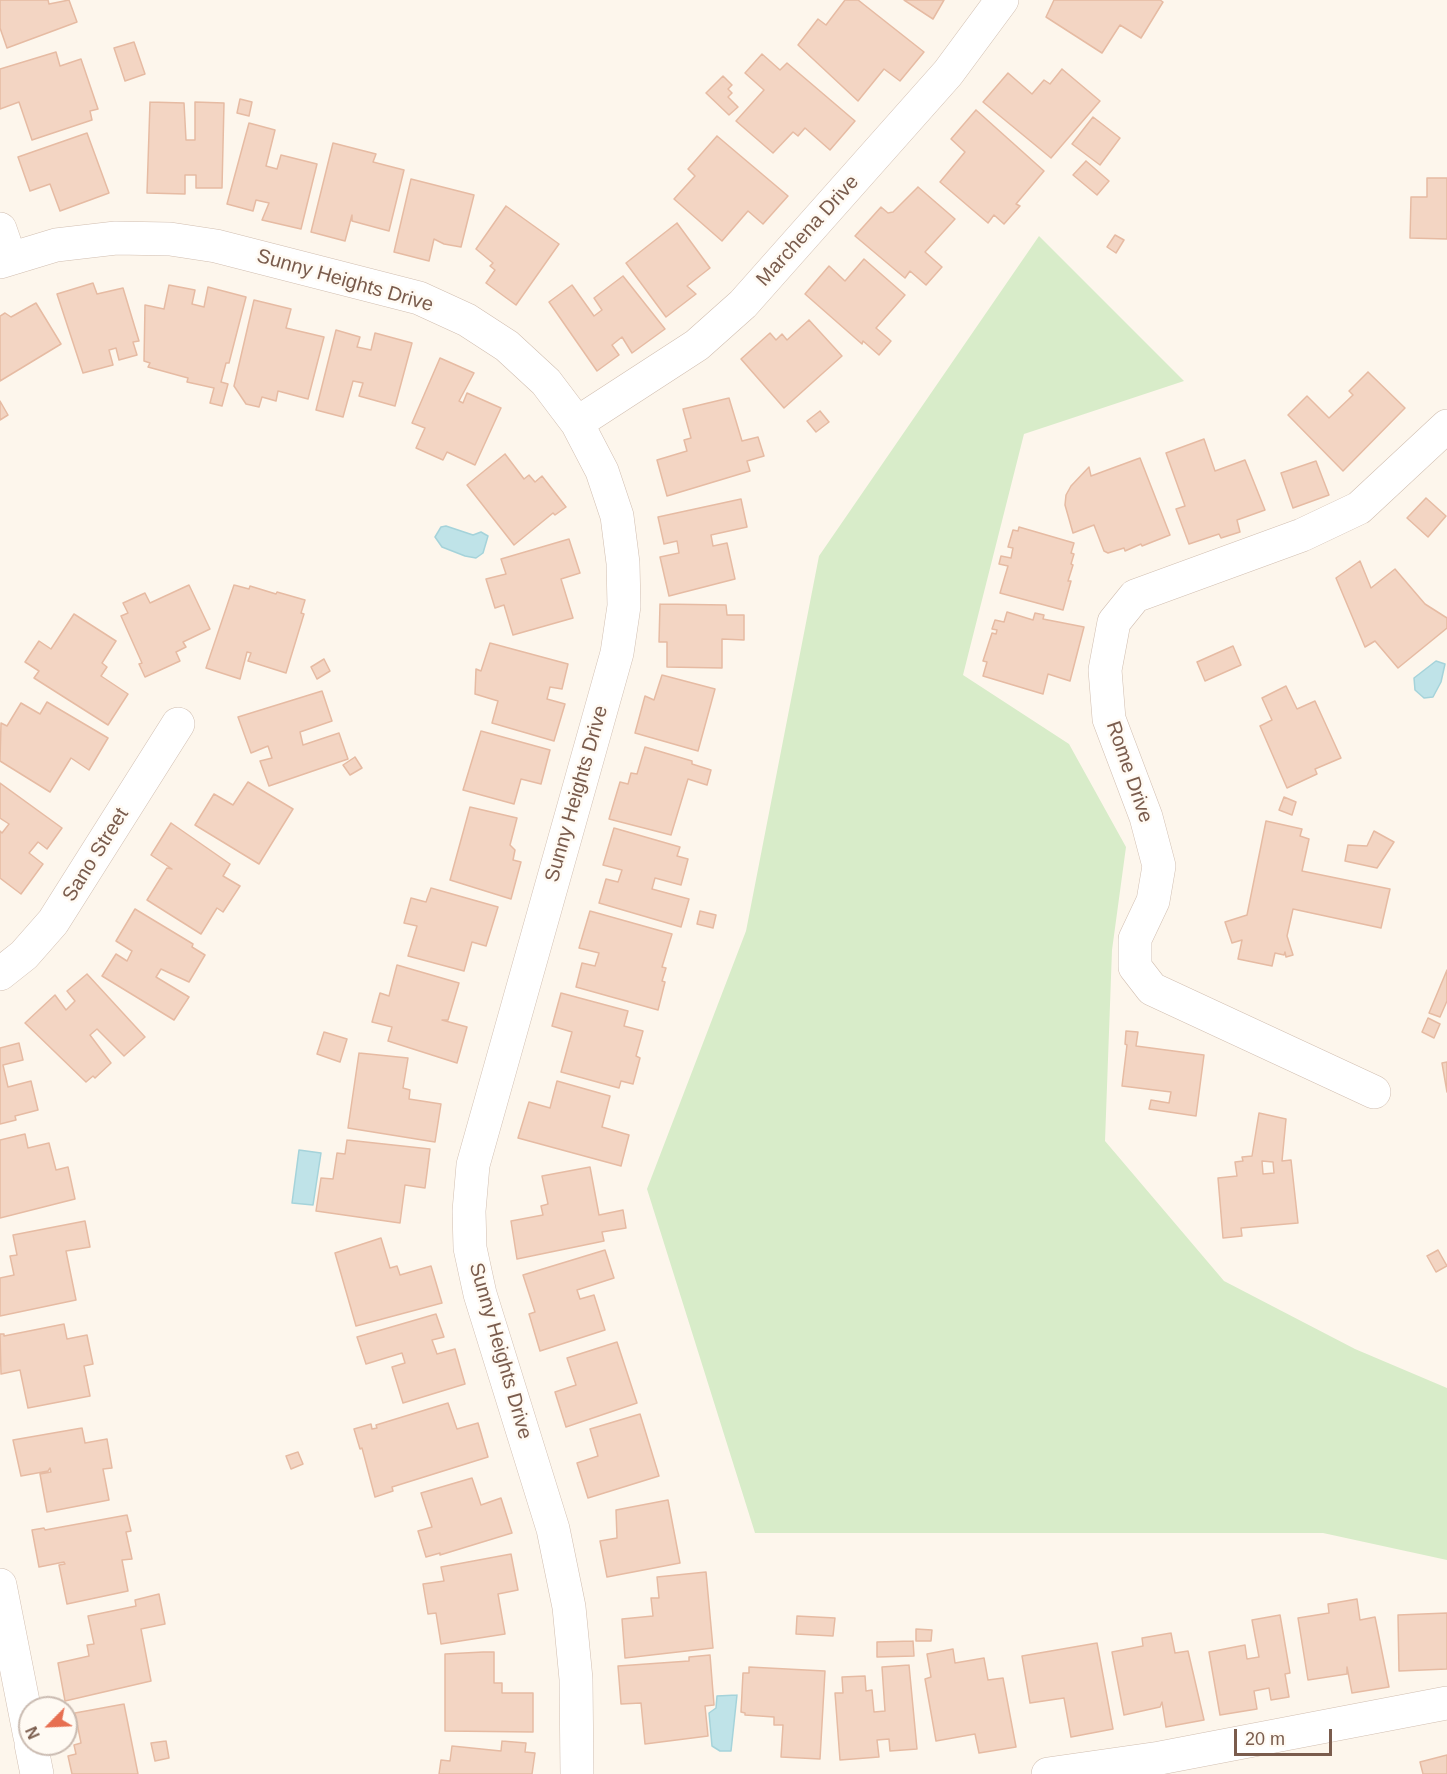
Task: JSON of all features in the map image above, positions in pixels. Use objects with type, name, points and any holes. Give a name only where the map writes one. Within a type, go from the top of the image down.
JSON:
[{"type":"street","name":"Marchena Drive","points":[[577,423],[697,345],[743,304],[948,73],[1002,0]]},
{"type":"street","name":"Sunny Heights Drive","points":[[3,250],[106,239],[170,239],[216,246],[419,298],[467,320],[507,346],[546,382],[577,423],[602,471],[617,516],[623,563],[624,606],[617,653],[473,1165],[469,1211],[470,1248],[480,1294],[553,1530],[569,1607],[576,1679],[577,1774]]},
{"type":"street","name":"Rome Drive","points":[[1374,1092],[1152,989],[1135,967],[1135,939],[1153,901],[1159,866],[1146,817],[1109,718],[1106,670],[1114,622],[1135,596],[1302,536],[1359,508],[1447,426]]},
{"type":"street","name":"Sano Street","points":[[0,974],[24,955],[53,922],[178,724]]},
{"type":"street","points":[[0,1586],[22,1696]]},
{"type":"street","points":[[1048,1774],[1160,1758],[1447,1703]]},
{"type":"street","points":[[34,1756],[37,1774]]},
{"type":"green space","points":[[1039,236],[1184,381],[1024,434],[963,675],[1069,744],[1126,847],[1112,950],[1105,1141],[1224,1281],[1355,1349],[1447,1388],[1447,1560],[1323,1533],[755,1533],[647,1189],[746,931],[819,556]]},
{"type":"water","points":[[446,526],[473,535],[481,532],[488,536],[483,553],[476,558],[442,547],[435,537],[441,527]]},
{"type":"water","points":[[1436,661],[1445,664],[1441,682],[1433,697],[1424,698],[1415,690],[1414,678]]},
{"type":"water","points":[[299,1150],[321,1153],[313,1205],[292,1203]]},
{"type":"water","points":[[737,1695],[731,1751],[720,1751],[712,1746],[709,1713],[716,1708],[717,1696]]},
{"type":"building","points":[[0,0],[48,0],[49,4],[69,0],[77,22],[7,48],[0,28]]},
{"type":"building","points":[[845,0],[858,0],[924,52],[900,81],[884,69],[858,101],[798,45],[818,19],[826,25]]},
{"type":"building","points":[[904,0],[944,0],[933,19]]},
{"type":"building","points":[[1054,0],[1160,0],[1163,2],[1141,38],[1120,25],[1102,53],[1046,17]]},
{"type":"building","points":[[134,42],[145,74],[125,81],[114,48]]},
{"type":"building","points":[[56,52],[60,66],[81,59],[98,109],[90,111],[92,120],[32,140],[19,102],[0,109],[0,69]]},
{"type":"building","points":[[762,54],[780,70],[787,63],[855,121],[830,150],[805,128],[798,136],[793,132],[773,153],[736,121],[764,90],[745,73]]},
{"type":"building","points":[[1062,69],[1100,101],[1051,158],[983,102],[1008,73],[1032,94],[1044,80],[1050,84]]},
{"type":"building","points":[[723,76],[732,85],[728,89],[732,93],[728,97],[738,107],[729,115],[706,93]]},
{"type":"building","points":[[240,99],[252,102],[249,116],[237,113]]},
{"type":"building","points":[[150,102],[184,103],[186,140],[195,140],[195,102],[224,103],[222,188],[196,188],[196,175],[185,175],[185,194],[147,193]]},
{"type":"building","points":[[976,110],[1044,171],[1016,204],[1020,206],[1004,224],[994,215],[988,223],[940,182],[965,152],[951,139]]},
{"type":"building","points":[[1093,117],[1120,138],[1100,165],[1072,144]]},
{"type":"building","points":[[249,123],[275,130],[266,166],[277,169],[281,155],[317,164],[301,229],[262,220],[269,203],[256,200],[253,211],[227,204]]},
{"type":"building","points":[[87,133],[109,193],[60,211],[50,184],[30,191],[18,157]]},
{"type":"building","points":[[717,136],[788,196],[763,224],[748,211],[722,241],[674,199],[695,176],[688,169]]},
{"type":"building","points":[[333,143],[376,154],[373,162],[404,170],[389,231],[352,221],[352,215],[345,241],[311,232]]},
{"type":"building","points":[[1086,161],[1109,181],[1097,195],[1073,175]]},
{"type":"building","points":[[1427,178],[1447,178],[1447,239],[1410,238],[1411,197],[1427,197]]},
{"type":"building","points":[[411,179],[474,195],[461,247],[444,244],[434,239],[429,261],[394,252]]},
{"type":"building","points":[[918,187],[955,219],[925,252],[942,267],[926,285],[910,271],[905,278],[855,236],[881,207],[888,213],[893,212]]},
{"type":"building","points":[[506,206],[559,244],[516,305],[486,283],[495,270],[490,266],[493,263],[476,249]]},
{"type":"building","points":[[677,223],[710,268],[687,286],[696,294],[666,317],[626,263]]},
{"type":"building","points":[[1115,235],[1124,240],[1116,253],[1107,247]]},
{"type":"building","points":[[864,259],[905,295],[876,328],[891,341],[879,355],[863,341],[862,344],[805,294],[829,266],[845,281]]},
{"type":"building","points":[[623,276],[665,329],[632,353],[622,337],[612,345],[619,355],[597,371],[549,302],[572,285],[594,316],[602,310],[594,298]]},
{"type":"building","points":[[93,283],[97,294],[123,288],[139,341],[133,342],[137,355],[119,360],[116,348],[109,350],[113,365],[83,373],[57,294]]},
{"type":"building","points":[[169,285],[195,290],[192,304],[204,307],[208,287],[246,297],[229,363],[226,363],[221,382],[228,384],[222,406],[210,403],[214,388],[187,382],[188,378],[148,367],[150,363],[144,361],[145,305],[164,309]]},
{"type":"building","points":[[254,300],[291,309],[286,328],[324,337],[308,399],[278,391],[276,401],[262,397],[259,407],[246,404],[234,386]]},
{"type":"building","points":[[36,303],[61,344],[0,381],[0,316],[5,313],[11,317]]},
{"type":"building","points":[[809,320],[842,356],[784,408],[741,359],[770,333],[776,340],[782,334],[787,340]]},
{"type":"building","points":[[336,330],[360,337],[357,347],[371,350],[375,333],[412,343],[395,406],[359,396],[363,383],[353,381],[343,417],[316,410]]},
{"type":"building","points":[[440,358],[474,373],[459,401],[463,403],[467,393],[501,408],[475,465],[447,452],[443,460],[416,448],[425,428],[412,423]]},
{"type":"building","points":[[1368,372],[1405,408],[1343,471],[1288,415],[1307,396],[1329,418],[1353,395],[1349,391]]},
{"type":"building","points":[[729,398],[742,441],[758,437],[764,456],[747,461],[750,471],[667,496],[657,460],[687,451],[684,440],[691,438],[683,409]]},
{"type":"building","points":[[0,401],[8,415],[0,420]]},
{"type":"building","points":[[820,411],[829,422],[816,432],[807,421]]},
{"type":"building","points":[[1204,439],[1215,471],[1245,460],[1265,510],[1237,520],[1240,532],[1221,538],[1219,534],[1189,544],[1176,509],[1185,506],[1166,453]]},
{"type":"building","points":[[505,454],[524,479],[529,475],[535,482],[542,476],[566,507],[555,515],[553,513],[514,545],[467,485]]},
{"type":"building","points":[[1140,458],[1170,535],[1125,551],[1124,548],[1108,553],[1104,551],[1094,525],[1073,533],[1065,505],[1066,495],[1071,486],[1089,467],[1091,476]]},
{"type":"building","points":[[1316,461],[1329,495],[1293,508],[1281,473]]},
{"type":"building","points":[[1426,498],[1446,516],[1428,537],[1407,518]]},
{"type":"building","points":[[741,499],[747,527],[711,535],[713,546],[727,543],[735,579],[669,596],[660,557],[679,553],[677,541],[664,544],[658,517]]},
{"type":"building","points":[[1019,527],[1074,543],[1071,553],[1074,554],[1071,564],[1073,565],[1068,581],[1071,581],[1063,610],[1000,593],[1008,566],[999,564],[1001,556],[1011,558],[1013,548],[1008,547],[1013,530],[1018,531]]},
{"type":"building","points":[[569,539],[580,573],[561,579],[573,618],[513,635],[504,605],[495,608],[486,579],[506,574],[501,559]]},
{"type":"building","points":[[1360,561],[1371,588],[1395,569],[1425,604],[1447,618],[1447,628],[1398,668],[1375,641],[1365,647],[1336,578]]},
{"type":"building","points":[[189,585],[210,629],[183,642],[186,647],[176,652],[180,661],[145,677],[139,664],[142,663],[121,616],[128,613],[123,603],[145,593],[150,603]]},
{"type":"building","points":[[234,585],[249,589],[250,586],[305,600],[301,613],[304,614],[286,673],[248,661],[251,653],[247,652],[240,679],[206,668]]},
{"type":"building","points":[[660,604],[726,605],[727,615],[744,615],[744,640],[722,639],[722,668],[667,667],[667,642],[659,642]]},
{"type":"building","points":[[1007,612],[1033,620],[1035,613],[1044,615],[1043,619],[1084,627],[1070,681],[1048,674],[1043,694],[983,676],[987,662],[983,661],[992,633],[996,634],[997,630],[992,629],[995,620],[1004,622]]},
{"type":"building","points":[[74,614],[116,641],[102,663],[107,667],[101,676],[128,694],[108,725],[34,678],[39,671],[25,662],[39,641],[51,649]]},
{"type":"building","points":[[490,643],[568,664],[562,689],[550,687],[547,699],[565,704],[554,741],[492,723],[498,701],[475,694],[476,669],[481,671]]},
{"type":"building","points":[[1233,646],[1241,665],[1205,681],[1197,662]]},
{"type":"building","points":[[324,659],[330,671],[317,679],[311,667]]},
{"type":"building","points":[[662,675],[715,689],[698,751],[635,733],[645,696],[654,700]]},
{"type":"building","points":[[1286,686],[1297,709],[1315,701],[1341,758],[1315,769],[1317,774],[1287,788],[1260,726],[1272,720],[1262,698]]},
{"type":"building","points":[[322,691],[332,721],[300,732],[303,745],[339,733],[348,759],[269,786],[260,761],[272,758],[268,746],[251,753],[238,717]]},
{"type":"building","points":[[47,702],[108,738],[89,770],[71,758],[50,792],[0,761],[1,723],[7,726],[21,703],[40,714]]},
{"type":"building","points":[[481,731],[550,750],[541,784],[521,779],[514,804],[463,790]]},
{"type":"building","points":[[645,747],[692,761],[692,764],[711,770],[707,785],[688,779],[671,835],[609,819],[620,782],[628,784],[631,773],[637,774]]},
{"type":"building","points":[[355,757],[362,768],[350,775],[343,765]]},
{"type":"building","points":[[248,782],[293,809],[259,864],[195,825],[214,794],[233,805]]},
{"type":"building","points":[[0,783],[62,828],[47,849],[38,842],[29,853],[43,864],[21,894],[0,878],[0,831],[2,833],[9,824],[0,818]]},
{"type":"building","points":[[1284,797],[1296,802],[1292,815],[1279,810]]},
{"type":"building","points":[[470,807],[517,818],[510,845],[515,850],[513,860],[521,862],[511,899],[450,880]]},
{"type":"building","points":[[1266,821],[1302,829],[1300,836],[1309,839],[1302,871],[1390,889],[1381,928],[1293,909],[1287,936],[1293,955],[1286,957],[1285,952],[1284,955],[1275,953],[1272,966],[1238,959],[1242,940],[1232,943],[1225,922],[1247,915]]},
{"type":"building","points":[[171,823],[230,864],[223,876],[240,886],[223,912],[217,908],[201,934],[147,900],[167,868],[172,869],[151,855]]},
{"type":"building","points":[[614,828],[680,847],[677,856],[688,859],[681,885],[655,878],[652,889],[689,899],[681,927],[599,903],[606,879],[618,882],[622,870],[603,865]]},
{"type":"building","points":[[1374,831],[1394,842],[1377,868],[1345,861],[1348,845],[1367,846]]},
{"type":"building","points":[[431,888],[498,907],[486,946],[472,942],[464,971],[408,956],[417,926],[404,923],[411,898],[426,902]]},
{"type":"building","points":[[135,909],[193,944],[192,947],[205,955],[189,982],[161,969],[156,977],[189,997],[174,1020],[102,976],[116,954],[127,961],[132,951],[116,941]]},
{"type":"building","points":[[590,911],[672,934],[662,967],[666,968],[662,981],[665,982],[658,1010],[576,987],[582,963],[595,966],[599,953],[579,948]]},
{"type":"building","points":[[700,911],[716,915],[713,928],[697,924]]},
{"type":"building","points":[[397,965],[459,983],[448,1020],[442,1020],[467,1027],[457,1063],[388,1041],[392,1027],[372,1022],[380,993],[389,996]]},
{"type":"building","points":[[1447,970],[1447,1001],[1440,1017],[1429,1013]]},
{"type":"building","points":[[87,974],[145,1037],[124,1056],[97,1029],[90,1035],[111,1063],[95,1078],[93,1076],[86,1082],[25,1023],[55,995],[66,1010],[75,1001],[67,991]]},
{"type":"building","points":[[561,993],[628,1011],[624,1026],[643,1031],[636,1056],[640,1058],[633,1084],[621,1081],[619,1088],[561,1072],[572,1032],[552,1026]]},
{"type":"building","points":[[1428,1018],[1440,1024],[1434,1038],[1422,1032]]},
{"type":"building","points":[[1126,1031],[1138,1032],[1136,1046],[1204,1055],[1196,1116],[1149,1109],[1151,1100],[1169,1103],[1171,1092],[1122,1086],[1127,1045],[1125,1044]]},
{"type":"building","points":[[324,1032],[347,1039],[340,1062],[317,1054]]},
{"type":"building","points":[[19,1043],[23,1060],[3,1065],[8,1087],[31,1081],[38,1110],[15,1116],[16,1120],[0,1124],[0,1048]]},
{"type":"building","points":[[359,1053],[408,1058],[403,1088],[410,1090],[409,1099],[441,1104],[435,1142],[348,1128]]},
{"type":"building","points":[[1447,1062],[1447,1092],[1442,1063]]},
{"type":"building","points":[[557,1081],[610,1096],[602,1127],[629,1135],[621,1166],[518,1138],[529,1102],[550,1108]]},
{"type":"building","points":[[1259,1113],[1286,1119],[1282,1161],[1291,1160],[1298,1223],[1241,1228],[1242,1236],[1223,1238],[1218,1178],[1237,1176],[1235,1162],[1243,1161],[1242,1157],[1252,1156]],"holes":[[[1262,1161],[1273,1162],[1274,1173],[1263,1174]]]},
{"type":"building","points":[[25,1134],[28,1148],[49,1143],[56,1170],[68,1167],[75,1199],[0,1218],[0,1140]]},
{"type":"building","points":[[347,1140],[430,1149],[425,1188],[405,1185],[400,1223],[316,1211],[321,1178],[333,1179],[337,1153],[345,1154]]},
{"type":"building","points":[[590,1167],[599,1215],[623,1210],[626,1228],[602,1232],[604,1241],[517,1259],[511,1221],[543,1215],[541,1206],[548,1204],[542,1176]]},
{"type":"building","points":[[85,1221],[90,1247],[66,1251],[76,1300],[0,1316],[0,1278],[14,1275],[10,1256],[17,1255],[13,1235]]},
{"type":"building","points":[[381,1238],[390,1268],[397,1266],[400,1275],[431,1266],[442,1303],[356,1326],[335,1253]]},
{"type":"building","points":[[605,1250],[614,1278],[577,1290],[580,1299],[594,1295],[605,1330],[540,1351],[529,1314],[535,1312],[523,1275]]},
{"type":"building","points":[[1438,1250],[1447,1266],[1436,1272],[1427,1256]]},
{"type":"building","points":[[436,1314],[444,1337],[432,1340],[437,1354],[455,1349],[465,1384],[403,1403],[392,1367],[405,1363],[402,1353],[366,1364],[357,1337]]},
{"type":"building","points":[[64,1324],[67,1339],[87,1335],[93,1364],[84,1366],[90,1396],[28,1408],[20,1370],[1,1374],[0,1334],[4,1336]]},
{"type":"building","points":[[617,1342],[637,1403],[566,1427],[555,1392],[576,1385],[567,1358]]},
{"type":"building","points":[[448,1403],[457,1429],[478,1423],[488,1457],[392,1487],[393,1491],[375,1497],[362,1448],[360,1449],[354,1429],[371,1424],[372,1429],[377,1428],[376,1425]]},
{"type":"building","points":[[640,1414],[659,1476],[588,1498],[577,1463],[598,1456],[590,1429]]},
{"type":"building","points":[[82,1428],[85,1443],[107,1439],[112,1468],[103,1469],[109,1500],[47,1512],[40,1474],[51,1472],[50,1468],[48,1471],[21,1476],[13,1440]]},
{"type":"building","points":[[298,1452],[303,1464],[291,1469],[286,1456]]},
{"type":"building","points":[[472,1478],[481,1505],[501,1498],[512,1533],[440,1555],[440,1553],[426,1557],[418,1531],[432,1527],[421,1493]]},
{"type":"building","points":[[668,1500],[680,1563],[607,1577],[600,1541],[617,1538],[616,1510]]},
{"type":"building","points":[[127,1515],[131,1531],[126,1532],[132,1559],[122,1560],[128,1591],[67,1604],[59,1565],[65,1564],[64,1562],[39,1567],[32,1530],[44,1528],[45,1530]]},
{"type":"building","points":[[511,1554],[518,1590],[498,1594],[505,1634],[441,1644],[436,1613],[428,1614],[423,1584],[444,1581],[441,1567]]},
{"type":"building","points":[[706,1572],[713,1648],[625,1658],[622,1619],[653,1616],[651,1598],[659,1598],[657,1577]]},
{"type":"building","points":[[159,1594],[165,1624],[141,1629],[151,1681],[78,1698],[78,1696],[64,1696],[58,1663],[89,1656],[87,1645],[94,1644],[88,1616],[136,1606],[135,1600]]},
{"type":"building","points":[[1357,1599],[1360,1620],[1375,1617],[1389,1687],[1352,1693],[1347,1667],[1347,1674],[1308,1680],[1298,1618],[1329,1613],[1328,1604]]},
{"type":"building","points":[[1447,1613],[1447,1669],[1399,1671],[1398,1615]]},
{"type":"building","points":[[1280,1615],[1290,1673],[1285,1674],[1289,1697],[1271,1700],[1269,1688],[1254,1691],[1257,1709],[1220,1715],[1209,1652],[1245,1645],[1247,1659],[1259,1657],[1252,1620]]},
{"type":"building","points":[[797,1616],[835,1618],[833,1636],[796,1634]]},
{"type":"building","points":[[916,1629],[932,1630],[931,1641],[916,1641]]},
{"type":"building","points":[[1171,1633],[1175,1653],[1188,1651],[1204,1720],[1166,1727],[1162,1702],[1160,1707],[1124,1715],[1112,1652],[1143,1646],[1142,1638]]},
{"type":"building","points":[[913,1641],[914,1656],[877,1657],[877,1642]]},
{"type":"building","points":[[1097,1643],[1113,1729],[1071,1737],[1064,1698],[1030,1703],[1022,1656]]},
{"type":"building","points":[[953,1649],[955,1663],[984,1658],[988,1680],[1003,1678],[1016,1747],[979,1753],[975,1734],[936,1741],[925,1679],[931,1677],[927,1654]]},
{"type":"building","points":[[494,1652],[494,1683],[502,1683],[502,1693],[533,1693],[533,1732],[445,1731],[445,1654]]},
{"type":"building","points":[[710,1655],[714,1705],[705,1706],[708,1736],[645,1744],[641,1703],[621,1704],[618,1666],[689,1661],[689,1657]]},
{"type":"building","points":[[909,1665],[917,1749],[890,1751],[889,1739],[877,1740],[879,1757],[840,1760],[835,1693],[843,1693],[842,1677],[865,1676],[866,1691],[872,1690],[874,1712],[885,1711],[882,1667]]},
{"type":"building","points":[[749,1667],[825,1671],[820,1759],[781,1757],[783,1725],[774,1725],[774,1717],[745,1715],[741,1712],[743,1673],[749,1673]]},
{"type":"building","points":[[124,1704],[138,1774],[72,1774],[68,1756],[78,1756],[78,1744],[81,1743],[78,1712]]},
{"type":"building","points":[[166,1741],[169,1758],[155,1761],[151,1743]]},
{"type":"building","points":[[502,1741],[526,1743],[525,1752],[535,1753],[532,1774],[439,1774],[441,1760],[450,1761],[452,1746],[501,1751]]},
{"type":"building","points":[[1447,1755],[1447,1774],[1423,1774],[1420,1762]]}]
